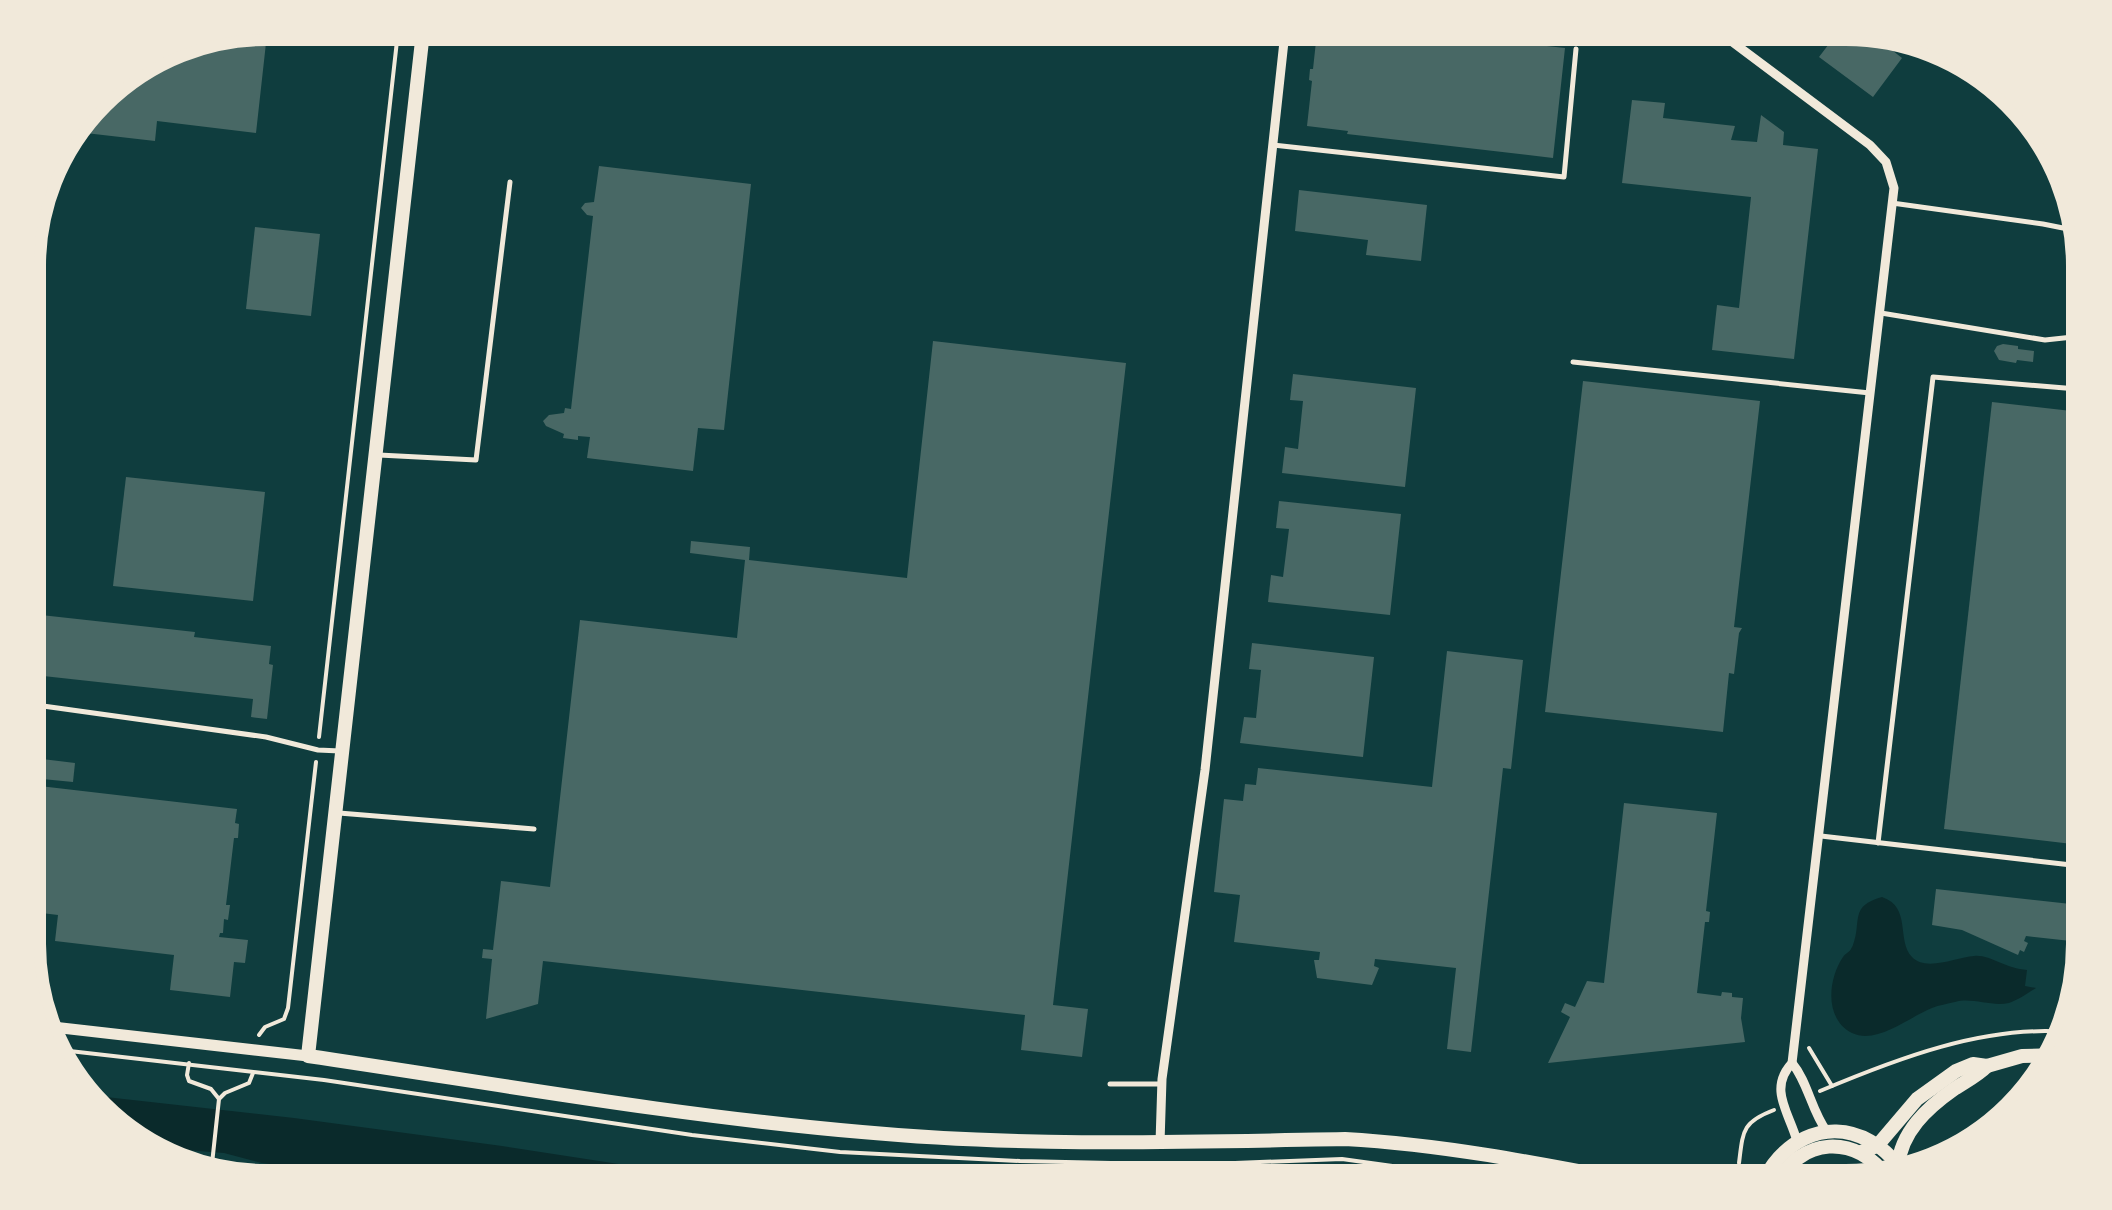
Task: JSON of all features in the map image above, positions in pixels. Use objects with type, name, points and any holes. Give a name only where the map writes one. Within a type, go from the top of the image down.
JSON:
[{"type":"main road","points":[[422,40],[308,1056],[703,1115],[864,1133],[1160,1143],[1345,1138],[1571,1170]]},
{"type":"main road","points":[[1860,1152],[1877,1146],[1904,1112],[1935,1085],[1964,1068],[2043,1055]]},
{"type":"main road","points":[[1901,1163],[1902,1145],[1918,1121],[1940,1099],[1978,1076],[1987,1066]]},
{"type":"main road","points":[[1785,1170],[1811,1135],[1827,1132],[1852,1133],[1886,1152],[1895,1164]]},
{"type":"main road","points":[[1798,1149],[1834,1146],[1860,1152],[1879,1167]]},
{"type":"street","points":[[1160,1143],[1161,1084],[1205,770],[1284,40]]},
{"type":"street","points":[[1731,40],[1870,145],[1886,162],[1894,188],[1792,1063],[1782,1073],[1780,1090],[1798,1149]]},
{"type":"street","points":[[56,1027],[308,1056]]},
{"type":"street","points":[[1792,1063],[1800,1072],[1818,1120],[1827,1132]]},
{"type":"lane","points":[[1273,144],[1564,177],[1576,49]]},
{"type":"lane","points":[[376,455],[476,460],[510,182]]},
{"type":"lane","points":[[1892,203],[2069,230]]},
{"type":"lane","points":[[1880,313],[2045,340],[2072,336]]},
{"type":"lane","points":[[1573,362],[1870,393]]},
{"type":"lane","points":[[1878,843],[1933,377],[2072,389]]},
{"type":"lane","points":[[43,706],[343,751]]},
{"type":"lane","points":[[336,813],[534,829]]},
{"type":"lane","points":[[1818,836],[2072,865]]},
{"type":"lane","points":[[1110,1084],[1161,1084]]},
{"type":"path","points":[[257,1040],[262,1030],[284,1020],[288,1008],[397,40]]},
{"type":"path","points":[[1796,1030],[1832,1086]]},
{"type":"path","points":[[1813,1094],[1931,1050],[2016,1033],[2054,1031]]},
{"type":"path","points":[[218,1102],[225,1092],[249,1083],[254,1060]]},
{"type":"path","points":[[189,1063],[189,1081],[214,1090],[218,1102],[212,1163]]},
{"type":"path","points":[[1738,1170],[1746,1126],[1773,1110]]},
{"type":"water","points":[[1882,897],[1897,908],[1907,950],[1918,961],[1933,964],[1986,957],[2027,970],[2025,986],[2036,988],[2009,1003],[1955,1002],[1932,1008],[1882,1033],[1852,1033],[1843,1027],[1833,1009],[1834,976],[1853,945],[1861,910]]},
{"type":"water","points":[[99,1096],[294,1118],[658,1170],[315,1170],[224,1153],[172,1149],[128,1123]]},
{"type":"building","points":[[266,40],[256,133],[157,121],[155,141],[83,133],[117,96],[153,70],[222,44]]},
{"type":"building","points":[[1316,40],[1494,40],[1565,48],[1553,158],[1307,126]]},
{"type":"building","points":[[1832,40],[1846,40],[1889,45],[1902,58],[1873,97],[1819,57]]},
{"type":"building","points":[[1632,100],[1665,103],[1663,118],[1735,126],[1731,140],[1757,142],[1761,115],[1784,132],[1783,145],[1818,149],[1794,359],[1712,350],[1717,305],[1739,308],[1751,197],[1622,183]]},
{"type":"building","points":[[599,166],[751,184],[724,430],[698,428],[693,471],[587,458],[590,437],[563,438],[564,434],[543,421],[549,415],[564,413],[565,408],[571,409],[593,216],[581,208],[594,202]]},
{"type":"building","points":[[1299,190],[1427,205],[1421,261],[1366,255],[1368,240],[1295,231]]},
{"type":"building","points":[[255,227],[320,234],[311,316],[246,309]]},
{"type":"building","points":[[933,341],[1126,363],[1053,1005],[1088,1009],[1082,1057],[1021,1050],[1025,1015],[543,961],[538,1004],[486,1019],[492,959],[482,958],[483,949],[493,950],[501,881],[550,887],[580,620],[737,638],[745,560],[690,553],[691,541],[750,547],[749,560],[907,578]]},
{"type":"building","points":[[2003,344],[2034,351],[2033,362],[1999,360],[1994,351]]},
{"type":"building","points":[[1293,374],[1416,388],[1405,487],[1282,473],[1285,447],[1298,449],[1303,401],[1290,400]]},
{"type":"building","points":[[1583,381],[1760,401],[1734,627],[1742,628],[1734,674],[1729,673],[1723,732],[1545,712]]},
{"type":"building","points":[[1992,402],[2072,411],[2072,844],[1944,829]]},
{"type":"building","points":[[126,477],[265,492],[253,601],[113,586]]},
{"type":"building","points":[[1279,501],[1401,514],[1390,615],[1268,602],[1271,575],[1283,577],[1289,529],[1276,528]]},
{"type":"building","points":[[40,615],[195,632],[194,637],[271,646],[269,664],[273,665],[267,719],[251,717],[253,699],[40,676]]},
{"type":"building","points":[[1252,643],[1374,657],[1363,757],[1240,743],[1244,717],[1256,718],[1261,670],[1249,669]]},
{"type":"building","points":[[1447,651],[1523,660],[1511,769],[1503,768],[1471,1052],[1447,1049],[1456,968],[1375,959],[1374,966],[1379,968],[1372,985],[1317,978],[1314,960],[1319,960],[1320,952],[1234,942],[1240,895],[1214,892],[1224,799],[1243,801],[1245,784],[1256,785],[1258,768],[1432,787]]},
{"type":"building","points":[[40,759],[75,763],[73,782],[40,779]]},
{"type":"building","points":[[40,786],[237,809],[238,838],[234,838],[226,905],[230,905],[228,920],[224,919],[219,937],[248,940],[245,963],[234,962],[230,997],[170,990],[174,955],[55,941],[58,915],[40,913]]},
{"type":"building","points":[[1624,803],[1717,813],[1706,911],[1710,912],[1709,922],[1705,922],[1697,993],[1732,993],[1732,997],[1743,998],[1745,1042],[1548,1063],[1570,1017],[1561,1012],[1565,1003],[1575,1007],[1587,981],[1604,983]]},
{"type":"building","points":[[1936,889],[2072,904],[2072,941],[2026,936],[2024,941],[2028,943],[2018,955],[1962,930],[1932,925]]}]
